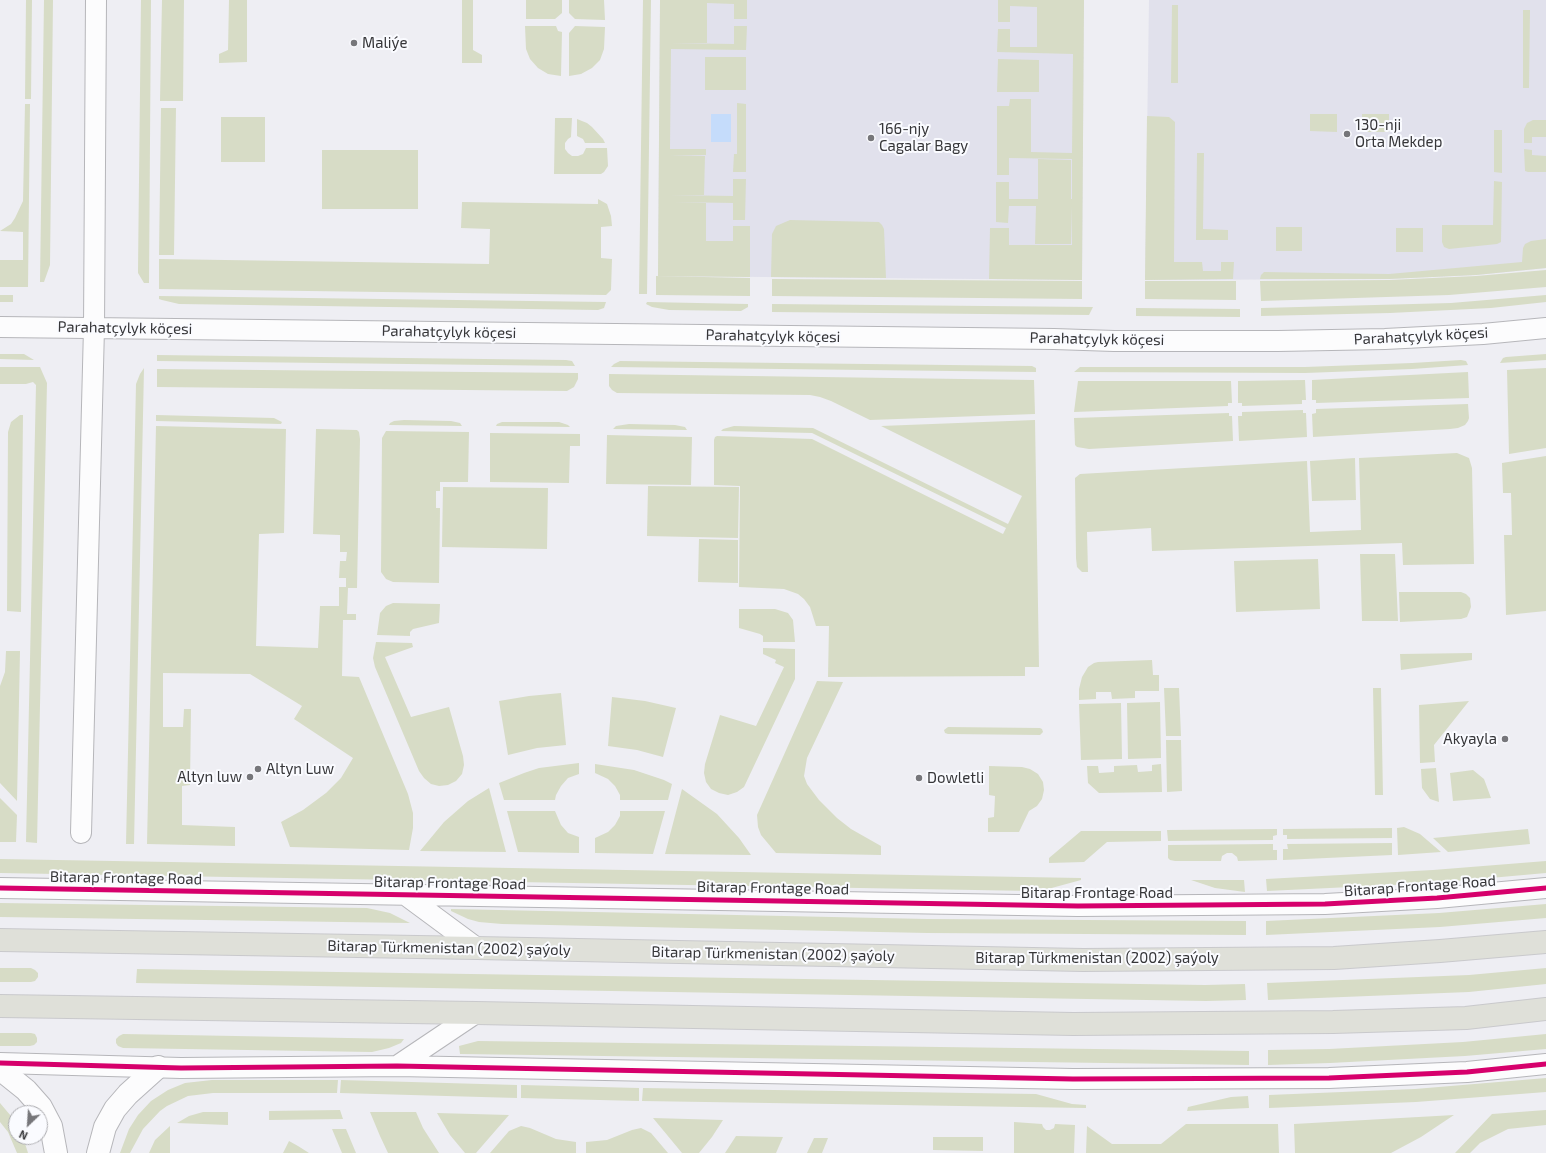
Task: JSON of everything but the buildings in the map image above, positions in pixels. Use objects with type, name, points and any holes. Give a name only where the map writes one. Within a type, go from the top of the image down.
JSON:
[{"type":"main road","name":"Bitarap Türkmenistan (2002) şaýoly","points":[[0,940],[1083,960],[1334,958],[1546,942]]},
{"type":"main road","points":[[0,1006],[1073,1024],[1349,1022],[1466,1018],[1546,1009]]},
{"type":"street","points":[[81,833],[94,328],[96,0]]},
{"type":"street","name":"Parahatçylyk köçesi","points":[[0,327],[1038,338],[1122,341],[1385,339],[1483,334],[1546,328]]},
{"type":"street","name":"Bitarap Frontage Road","points":[[0,888],[1078,906],[1310,905],[1437,898],[1546,888]]},
{"type":"street","points":[[404,894],[477,948]]},
{"type":"street","points":[[397,1066],[476,1013]]},
{"type":"street","points":[[0,1063],[181,1068],[397,1066],[1104,1079],[1329,1078],[1467,1072],[1546,1064]]},
{"type":"street","points":[[98,1153],[105,1127],[115,1109],[128,1094],[158,1067]]},
{"type":"street","points":[[0,1069],[26,1090],[41,1107],[51,1126],[56,1153]]},
{"type":"shaded area","name":"166-njy Cagalar Bagy","points":[[660,0],[1084,0],[1082,280],[658,276]]},
{"type":"shaded area","name":"130-nji Orta Mekdep","points":[[1149,0],[1546,0],[1546,268],[1476,275],[1388,279],[1145,280]]},
{"type":"green space","points":[[26,0],[32,0],[31,99],[25,99]]},
{"type":"green space","points":[[44,0],[53,0],[50,265],[44,282],[40,282]]},
{"type":"green space","points":[[141,0],[151,0],[149,283],[144,283],[138,273]]},
{"type":"green space","points":[[162,0],[184,0],[183,101],[160,101]]},
{"type":"green space","points":[[229,0],[247,0],[247,62],[219,63],[219,54],[228,50]]},
{"type":"green space","points":[[462,0],[473,0],[473,50],[482,55],[482,63],[462,63]]},
{"type":"green space","points":[[526,0],[562,0],[562,13],[555,19],[526,19]]},
{"type":"green space","points":[[569,0],[604,0],[605,20],[575,19],[569,13]]},
{"type":"green space","points":[[643,0],[651,0],[647,294],[639,294]]},
{"type":"green space","points":[[660,0],[747,0],[747,19],[734,19],[734,4],[707,3],[707,43],[671,43],[734,44],[734,26],[747,26],[746,50],[671,49],[670,149],[706,149],[706,155],[670,155],[705,156],[704,195],[670,195],[733,196],[733,179],[746,179],[745,220],[733,220],[733,203],[674,202],[706,203],[706,241],[733,241],[733,226],[750,226],[750,277],[658,276]]},
{"type":"green space","points":[[998,0],[1084,0],[1082,280],[989,279],[990,228],[1009,228],[1009,245],[1072,245],[1072,206],[1071,244],[1035,244],[1036,206],[1009,206],[1008,223],[996,222],[996,182],[1009,182],[1009,199],[1072,199],[1072,159],[1009,158],[1009,175],[997,175],[997,106],[1009,106],[1010,99],[1031,99],[1031,152],[1072,153],[1073,54],[997,52],[998,29],[1010,29],[1010,47],[1037,47],[1037,7],[1010,6],[1010,22],[998,22]]},
{"type":"green space","points":[[1172,5],[1178,5],[1178,83],[1171,83]]},
{"type":"green space","points":[[1523,10],[1530,10],[1529,88],[1523,88]]},
{"type":"green space","points":[[525,26],[556,26],[558,31],[562,32],[561,76],[548,74],[538,68],[530,59],[526,49]]},
{"type":"green space","points":[[575,26],[605,27],[604,49],[600,60],[592,68],[581,74],[569,76],[569,33]]},
{"type":"green space","points":[[705,57],[746,57],[746,90],[705,90]]},
{"type":"green space","points":[[998,59],[1039,60],[1039,92],[997,92]]},
{"type":"green space","points":[[737,103],[746,104],[746,172],[733,172],[734,154],[737,154]]},
{"type":"green space","points":[[25,104],[30,104],[28,287],[0,287],[0,260],[23,260],[23,232],[0,231],[11,224],[23,201]]},
{"type":"green space","points":[[161,108],[176,108],[174,255],[159,255]]},
{"type":"green space","points":[[1310,114],[1337,114],[1337,132],[1310,131]]},
{"type":"green space","points":[[1362,114],[1389,114],[1389,132],[1362,132]]},
{"type":"green space","points":[[1147,116],[1169,117],[1175,122],[1174,262],[1202,262],[1203,271],[1221,271],[1221,262],[1234,262],[1233,279],[1145,280]]},
{"type":"green space","points":[[221,117],[265,117],[265,162],[221,162]]},
{"type":"green space","points":[[555,118],[572,118],[571,137],[565,143],[565,149],[572,156],[583,154],[586,148],[607,148],[608,166],[604,172],[601,174],[554,174]]},
{"type":"green space","points":[[577,119],[592,127],[605,143],[585,143],[583,139],[577,136]]},
{"type":"green space","points":[[1533,120],[1546,120],[1546,137],[1532,137],[1532,143],[1524,143],[1524,129],[1527,123]]},
{"type":"green space","points":[[1494,130],[1502,130],[1502,173],[1494,172]]},
{"type":"green space","points":[[1524,149],[1532,150],[1532,155],[1546,156],[1546,172],[1525,171]]},
{"type":"green space","points":[[322,150],[418,150],[418,209],[322,209]]},
{"type":"green space","points":[[1197,153],[1204,153],[1203,229],[1228,230],[1228,240],[1196,240]]},
{"type":"green space","points":[[1038,159],[1071,160],[1071,199],[1038,199]]},
{"type":"green space","points":[[1494,181],[1502,182],[1501,242],[1497,244],[1449,249],[1444,247],[1442,242],[1442,225],[1493,225]]},
{"type":"green space","points":[[598,199],[607,204],[611,216],[612,226],[601,227],[601,258],[612,259],[611,290],[606,295],[159,289],[159,259],[489,264],[490,229],[461,228],[462,202],[598,204]]},
{"type":"green space","points":[[790,220],[879,222],[884,229],[886,278],[771,277],[772,234],[776,226]]},
{"type":"green space","points":[[1276,227],[1302,227],[1302,251],[1276,251]]},
{"type":"green space","points":[[1396,228],[1423,228],[1423,252],[1396,252]]},
{"type":"green space","points":[[1546,239],[1546,268],[1476,275],[1389,279],[1260,279],[1264,272],[1389,274],[1522,262],[1523,248],[1525,244],[1531,241]]},
{"type":"green space","points":[[1546,270],[1546,287],[1449,295],[1261,301],[1260,281],[1389,280],[1476,276]]},
{"type":"green space","points":[[656,276],[750,278],[750,296],[656,295]]},
{"type":"green space","points":[[772,279],[1082,281],[1082,299],[772,296]]},
{"type":"green space","points":[[1145,281],[1236,281],[1236,300],[1145,299]]},
{"type":"green space","points":[[0,295],[13,295],[13,302],[0,302]]},
{"type":"green space","points":[[1546,295],[1546,302],[1491,308],[1390,313],[1261,316],[1261,308],[1451,303]]},
{"type":"green space","points":[[159,296],[606,302],[604,308],[598,310],[179,304],[159,299]]},
{"type":"green space","points":[[647,302],[748,304],[748,307],[741,311],[669,310],[652,307],[646,304]]},
{"type":"green space","points":[[772,304],[1093,307],[1089,315],[772,312]]},
{"type":"green space","points":[[1136,308],[1240,309],[1240,317],[1136,316]]},
{"type":"green space","points":[[0,354],[24,354],[34,360],[0,359]]},
{"type":"green space","points":[[1546,354],[1546,360],[1500,363],[1503,358],[1506,357]]},
{"type":"green space","points":[[157,355],[566,360],[572,361],[575,366],[157,361]]},
{"type":"green space","points":[[620,361],[1032,366],[1036,368],[1036,372],[611,367]]},
{"type":"green space","points":[[1466,361],[1468,365],[1412,369],[1305,373],[1074,372],[1080,367],[1305,367]]},
{"type":"green space","points":[[0,367],[40,367],[47,383],[37,843],[26,842],[36,385],[33,382],[26,384],[0,384]]},
{"type":"green space","points":[[144,368],[134,844],[126,844],[136,384]]},
{"type":"green space","points":[[1546,368],[1546,448],[1509,454],[1507,370]]},
{"type":"green space","points":[[157,369],[578,373],[578,379],[574,387],[567,391],[157,387]]},
{"type":"green space","points":[[1468,372],[1469,398],[1316,403],[1316,400],[1312,400],[1312,380]]},
{"type":"green space","points":[[609,374],[1034,380],[1035,414],[870,420],[831,401],[810,395],[617,393],[609,386]]},
{"type":"green space","points":[[1305,380],[1306,400],[1302,400],[1302,404],[1242,406],[1242,403],[1238,403],[1238,381]]},
{"type":"green space","points":[[1078,381],[1231,381],[1232,403],[1228,403],[1228,406],[1074,412]]},
{"type":"green space","points":[[1468,404],[1468,421],[1465,425],[1458,428],[1313,437],[1312,414],[1316,413],[1316,409]]},
{"type":"green space","points":[[1303,410],[1303,413],[1306,413],[1307,437],[1239,441],[1238,416],[1242,416],[1242,412]]},
{"type":"green space","points":[[1229,413],[1229,416],[1232,416],[1233,441],[1089,449],[1077,447],[1075,445],[1074,418]]},
{"type":"green space","points":[[20,415],[23,415],[21,612],[7,611],[8,432],[11,422]]},
{"type":"green space","points":[[156,415],[274,418],[282,422],[281,424],[156,421]]},
{"type":"green space","points":[[1035,420],[1039,667],[1025,667],[1025,676],[828,677],[829,626],[816,626],[810,607],[804,599],[798,594],[784,589],[739,587],[740,486],[714,485],[714,440],[717,436],[812,439],[1003,534],[1006,528],[812,433],[721,431],[723,429],[734,426],[813,428],[1008,524],[1022,496],[881,426]]},
{"type":"green space","points":[[394,421],[451,421],[460,423],[462,426],[389,425]]},
{"type":"green space","points":[[502,422],[559,422],[570,427],[496,426]]},
{"type":"green space","points":[[629,424],[675,425],[685,427],[687,430],[613,429],[616,426]]},
{"type":"green space","points":[[156,426],[286,429],[284,533],[259,534],[256,646],[318,648],[320,606],[339,606],[339,587],[346,587],[346,578],[339,578],[340,561],[346,561],[347,552],[340,552],[340,535],[313,534],[316,429],[357,430],[359,432],[357,588],[348,588],[347,614],[356,614],[356,620],[343,620],[342,676],[359,677],[408,794],[413,813],[413,828],[409,850],[290,847],[281,822],[303,810],[326,793],[341,778],[353,758],[294,719],[302,706],[250,674],[163,673],[163,727],[183,727],[184,709],[191,709],[190,785],[182,786],[182,825],[235,827],[235,846],[147,844]]},
{"type":"green space","points":[[386,431],[469,432],[468,482],[440,482],[440,491],[436,491],[436,508],[440,508],[439,583],[393,582],[386,579],[381,572],[382,438]]},
{"type":"green space","points":[[490,433],[580,434],[580,446],[570,446],[569,483],[490,482]]},
{"type":"green space","points":[[607,435],[692,437],[691,485],[606,484]]},
{"type":"green space","points":[[1457,453],[1469,458],[1472,468],[1474,564],[1403,565],[1402,543],[1152,551],[1151,528],[1087,532],[1088,572],[1082,572],[1077,567],[1075,478],[1080,474],[1307,461],[1310,532],[1361,530],[1359,458]]},
{"type":"green space","points":[[1546,456],[1546,611],[1506,615],[1504,535],[1512,535],[1511,493],[1503,493],[1502,463]]},
{"type":"green space","points":[[1355,458],[1356,500],[1312,501],[1310,461]]},
{"type":"green space","points":[[648,486],[739,487],[738,538],[647,536]]},
{"type":"green space","points":[[443,487],[548,488],[547,549],[442,547]]},
{"type":"green space","points":[[699,539],[738,540],[738,583],[698,582]]},
{"type":"green space","points":[[1360,554],[1395,554],[1398,621],[1362,621]]},
{"type":"green space","points":[[1318,559],[1320,609],[1236,612],[1234,561]]},
{"type":"green space","points":[[1399,592],[1461,592],[1470,598],[1471,607],[1467,617],[1461,619],[1400,622]]},
{"type":"green space","points":[[393,603],[440,604],[439,623],[413,629],[410,632],[410,636],[377,635],[380,613],[386,606]]},
{"type":"green space","points":[[739,609],[775,609],[788,613],[793,620],[795,642],[763,642],[763,636],[760,634],[739,628]]},
{"type":"green space","points":[[376,642],[412,643],[413,647],[385,657],[411,717],[449,707],[463,756],[464,765],[462,774],[456,781],[448,785],[439,786],[431,784],[419,771],[375,667],[373,658]]},
{"type":"green space","points":[[763,648],[795,649],[795,679],[744,787],[737,792],[728,795],[719,793],[711,789],[706,782],[704,773],[705,764],[720,715],[756,726],[784,667],[775,663],[776,660],[763,654]]},
{"type":"green space","points":[[6,651],[20,651],[17,801],[0,783],[0,686],[5,672]]},
{"type":"green space","points":[[1472,653],[1472,660],[1401,670],[1400,654]]},
{"type":"green space","points":[[1152,660],[1153,675],[1159,675],[1159,691],[1135,691],[1135,698],[1112,699],[1111,692],[1096,692],[1096,699],[1079,700],[1079,689],[1082,677],[1088,667],[1094,663]]},
{"type":"green space","points":[[817,681],[843,682],[807,758],[804,776],[807,784],[819,800],[837,818],[851,829],[881,846],[881,855],[776,853],[761,835],[758,827],[757,815]]},
{"type":"green space","points":[[1164,688],[1179,688],[1181,736],[1166,736]]},
{"type":"green space","points":[[1373,688],[1381,688],[1383,795],[1375,795]]},
{"type":"green space","points":[[561,693],[566,745],[537,748],[508,755],[499,701]]},
{"type":"green space","points":[[612,697],[645,701],[676,708],[663,757],[637,750],[608,746]]},
{"type":"green space","points":[[1469,701],[1434,745],[1435,762],[1420,763],[1419,705]]},
{"type":"green space","points":[[1160,702],[1161,758],[1128,759],[1127,703]]},
{"type":"green space","points":[[1121,703],[1122,759],[1081,760],[1079,704]]},
{"type":"green space","points":[[948,727],[1040,728],[1043,732],[1040,735],[948,734],[945,733],[944,730]]},
{"type":"green space","points":[[1166,740],[1181,740],[1182,791],[1167,792]]},
{"type":"green space","points":[[579,763],[579,774],[568,778],[561,786],[555,800],[504,800],[499,783],[539,768]]},
{"type":"green space","points":[[595,764],[634,770],[664,780],[672,784],[668,800],[620,800],[620,795],[615,786],[608,779],[595,773]]},
{"type":"green space","points":[[1161,764],[1162,792],[1099,793],[1088,783],[1087,766],[1098,766],[1099,773],[1114,772],[1114,766],[1137,765],[1138,772],[1152,771],[1152,765]]},
{"type":"green space","points":[[989,766],[1022,767],[1030,769],[1038,774],[1043,782],[1044,790],[1042,799],[1037,806],[1029,811],[1019,832],[988,832],[988,818],[994,817],[995,796],[989,795]]},
{"type":"green space","points":[[1436,768],[1439,802],[1430,799],[1422,788],[1421,769]]},
{"type":"green space","points":[[1473,770],[1484,779],[1491,798],[1453,801],[1450,773]]},
{"type":"green space","points":[[489,788],[506,852],[420,851],[444,822],[468,801]]},
{"type":"green space","points":[[682,789],[717,814],[739,838],[751,855],[665,854]]},
{"type":"green space","points":[[0,798],[17,815],[16,842],[0,842]]},
{"type":"green space","points":[[507,811],[555,811],[561,825],[568,833],[579,837],[579,853],[518,852]]},
{"type":"green space","points":[[620,811],[665,811],[653,854],[595,853],[595,838],[608,832],[615,825],[620,816]]},
{"type":"green space","points":[[1404,827],[1420,834],[1441,852],[1398,855],[1397,828]]},
{"type":"green space","points":[[1392,828],[1392,838],[1287,839],[1287,835],[1283,835],[1283,829]]},
{"type":"green space","points":[[1277,829],[1277,835],[1273,836],[1273,840],[1168,841],[1167,830]]},
{"type":"green space","points":[[1528,829],[1530,844],[1448,852],[1433,838]]},
{"type":"green space","points":[[1081,831],[1161,831],[1161,841],[1107,842],[1084,862],[1049,863],[1049,858]]},
{"type":"green space","points":[[1392,843],[1392,855],[1283,860],[1283,849],[1288,849],[1287,844]]},
{"type":"green space","points":[[1273,844],[1273,850],[1277,850],[1277,860],[1238,861],[1237,857],[1232,853],[1227,853],[1222,856],[1221,861],[1175,861],[1168,858],[1168,845]]},
{"type":"green space","points":[[0,859],[1081,878],[1081,880],[1048,889],[1032,891],[0,873]]},
{"type":"green space","points":[[1546,861],[1546,873],[1434,883],[1267,891],[1266,879],[1433,870]]},
{"type":"green space","points":[[1191,880],[1244,880],[1245,892],[1215,888]]},
{"type":"green space","points":[[0,903],[367,908],[390,913],[410,923],[0,917]]},
{"type":"green space","points":[[1546,904],[1546,918],[1440,927],[1266,935],[1266,921],[1439,913]]},
{"type":"green space","points":[[451,909],[927,919],[1246,921],[1246,935],[927,933],[502,924],[479,922],[468,919],[451,911]]},
{"type":"green space","points":[[0,968],[31,968],[38,973],[38,977],[35,981],[31,982],[0,982]]},
{"type":"green space","points":[[1546,968],[1546,984],[1469,992],[1268,1000],[1267,983],[1469,975]]},
{"type":"green space","points":[[137,969],[1205,985],[1245,984],[1246,1000],[1206,1001],[136,983]]},
{"type":"green space","points":[[0,1033],[31,1033],[35,1034],[37,1042],[30,1046],[0,1046]]},
{"type":"green space","points":[[123,1034],[404,1039],[401,1043],[389,1048],[372,1052],[123,1048],[118,1046],[116,1039]]},
{"type":"green space","points":[[1546,1034],[1546,1049],[1465,1056],[1268,1065],[1268,1050],[1329,1049],[1463,1042]]},
{"type":"green space","points":[[478,1041],[1249,1051],[1249,1065],[460,1054],[459,1046]]},
{"type":"green space","points":[[1546,1078],[1546,1092],[1416,1102],[1269,1108],[1269,1095],[1415,1089]]},
{"type":"green space","points":[[212,1080],[338,1080],[337,1093],[213,1093],[188,1096],[160,1111],[143,1129],[130,1153],[120,1153],[129,1129],[138,1115],[151,1101],[168,1090],[185,1083]]},
{"type":"green space","points":[[341,1080],[517,1085],[517,1098],[340,1093]]},
{"type":"green space","points":[[521,1085],[639,1088],[639,1101],[521,1098]]},
{"type":"green space","points":[[643,1088],[1036,1094],[1072,1104],[1086,1105],[1086,1108],[642,1101]]},
{"type":"green space","points":[[1248,1096],[1249,1108],[1187,1111],[1188,1107],[1231,1097]]},
{"type":"green space","points":[[0,1103],[8,1112],[8,1132],[0,1122]]},
{"type":"green space","points":[[340,1110],[343,1119],[269,1120],[269,1111]]},
{"type":"green space","points":[[1546,1110],[1546,1125],[1508,1129],[1480,1143],[1470,1153],[1455,1153],[1492,1114]]},
{"type":"green space","points":[[203,1112],[228,1112],[228,1125],[177,1123],[189,1116]]},
{"type":"green space","points":[[370,1112],[416,1112],[423,1128],[439,1153],[388,1153]]},
{"type":"green space","points":[[437,1113],[509,1115],[476,1153],[465,1153],[450,1135]]},
{"type":"green space","points":[[1454,1115],[1421,1137],[1391,1153],[1295,1153],[1294,1124]]},
{"type":"green space","points":[[653,1118],[723,1120],[699,1153],[682,1153]]},
{"type":"green space","points":[[1014,1122],[1042,1124],[1046,1130],[1054,1128],[1055,1124],[1075,1125],[1074,1153],[1014,1153]]},
{"type":"green space","points":[[1186,1124],[1278,1124],[1279,1153],[1086,1153],[1087,1126],[1112,1144],[1161,1144]]},
{"type":"green space","points":[[170,1126],[170,1153],[149,1153],[155,1140]]},
{"type":"green space","points":[[521,1126],[530,1128],[556,1139],[576,1142],[576,1153],[490,1153],[509,1131]]},
{"type":"green space","points":[[641,1128],[651,1133],[668,1153],[586,1153],[586,1142],[607,1140]]},
{"type":"green space","points":[[332,1129],[346,1129],[356,1153],[342,1153]]},
{"type":"green space","points":[[736,1136],[783,1137],[776,1153],[725,1153]]},
{"type":"green space","points":[[933,1137],[983,1137],[983,1151],[933,1150]]},
{"type":"green space","points":[[814,1138],[828,1138],[822,1153],[807,1153]]},
{"type":"green space","points":[[289,1141],[298,1146],[309,1153],[283,1153]]},
{"type":"green space","points":[[14,1145],[26,1145],[28,1153],[17,1153]]},
{"type":"water","points":[[711,114],[731,114],[731,142],[711,142]]},
{"type":"cycle path","points":[[0,888],[1078,906],[1325,904],[1437,898],[1546,888]]},
{"type":"cycle path","points":[[0,1063],[181,1068],[397,1066],[1073,1079],[1329,1078],[1467,1072],[1546,1064]]},
{"type":"place","name":"Maliýe","points":[[354,43]]},
{"type":"place","name":"130-nji Orta Mekdep","points":[[1347,134]]},
{"type":"place","name":"166-njy Cagalar Bagy","points":[[871,138]]},
{"type":"place","name":"Akyayla","points":[[1505,739]]},
{"type":"place","name":"Altyn Luw","points":[[258,769]]},
{"type":"place","name":"Altyn luw","points":[[250,777]]},
{"type":"place","name":"Dowletli","points":[[919,778]]}]
